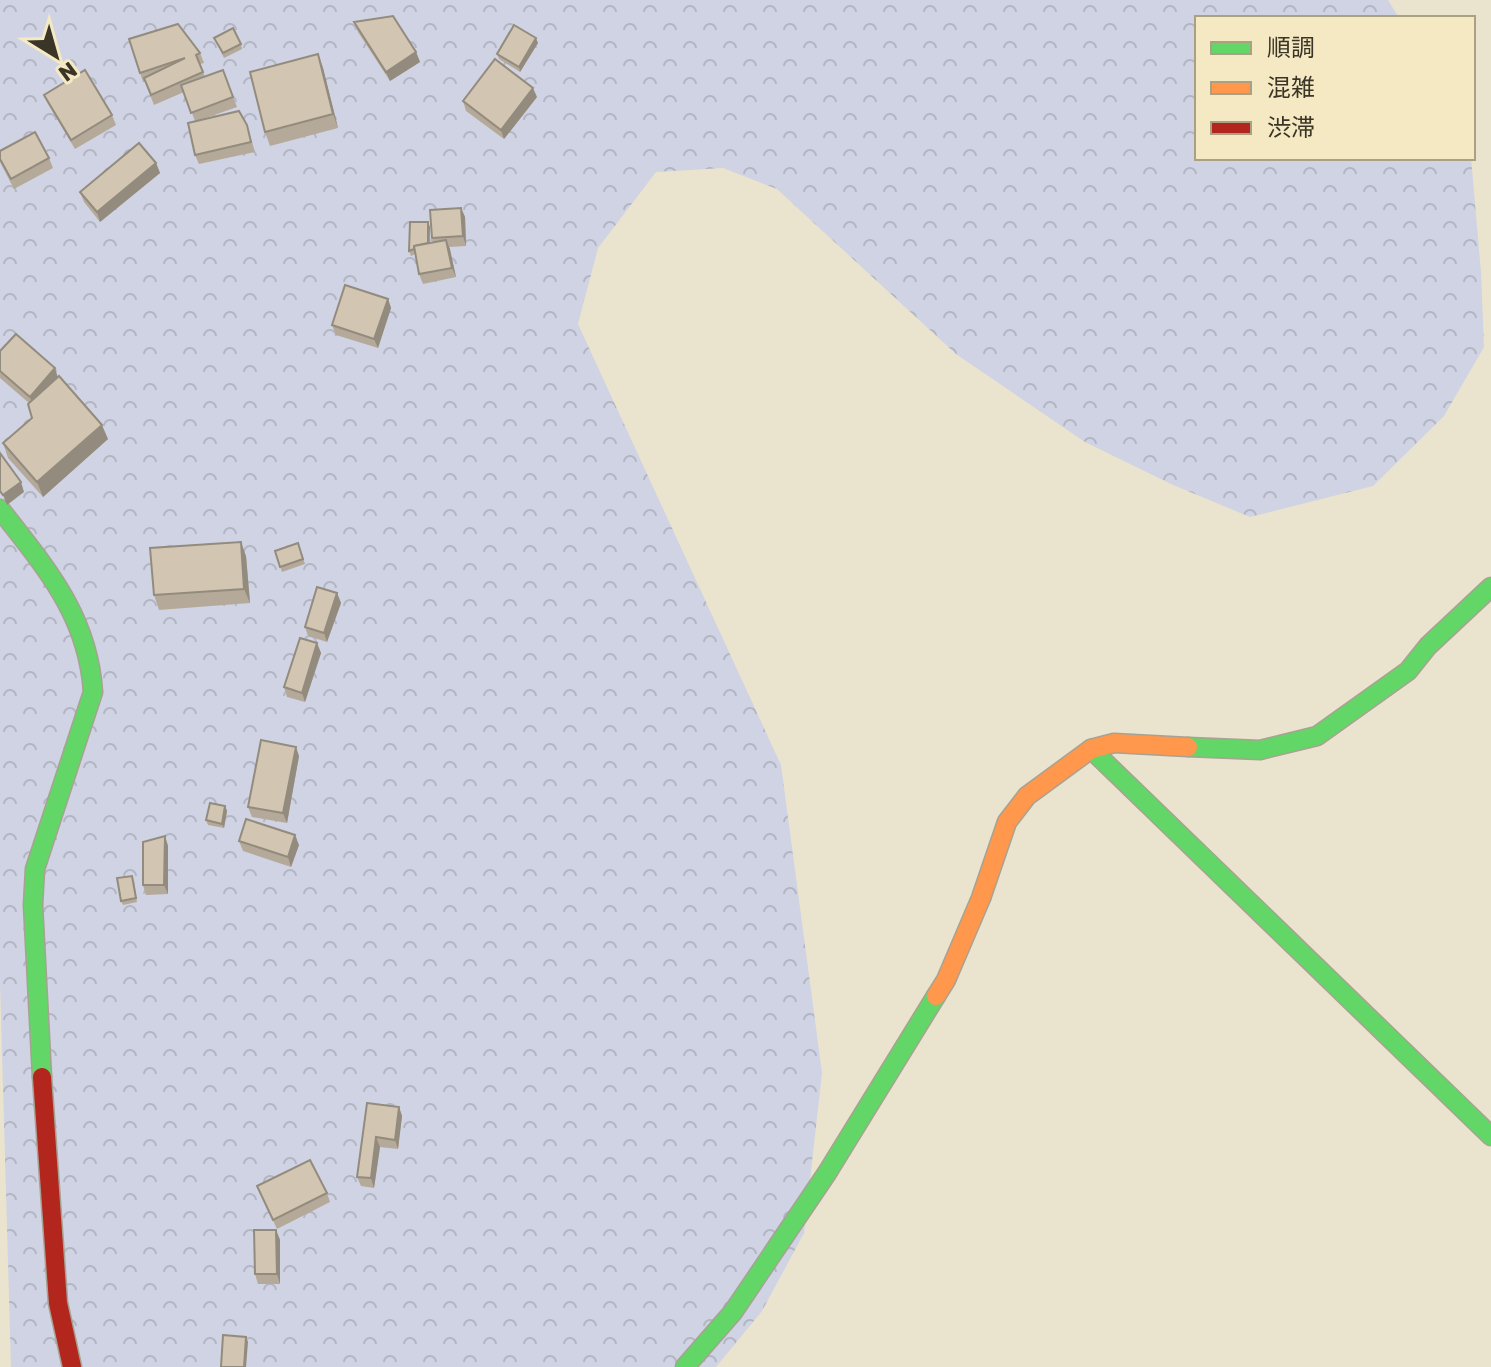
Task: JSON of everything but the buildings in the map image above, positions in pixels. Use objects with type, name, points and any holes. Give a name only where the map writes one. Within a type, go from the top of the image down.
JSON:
[{"type":"street","points":[[0,509],[64,594],[85,640],[93,672],[93,692],[35,869],[33,905],[58,1303],[72,1367]]},
{"type":"street","points":[[685,1367],[733,1312],[827,1173],[946,980],[981,898],[1007,822],[1027,796],[1077,757],[1091,749],[1114,743],[1260,750],[1317,736],[1408,671],[1428,646],[1491,587]]},
{"type":"street","points":[[1091,749],[1491,1136]]},
{"type":"green space","points":[[0,0],[1388,0],[1398,16],[1195,16],[1195,160],[1471,160],[1484,347],[1444,416],[1373,486],[1250,517],[1171,484],[1085,442],[956,354],[777,189],[723,168],[656,172],[598,248],[578,324],[781,765],[822,1073],[804,1233],[762,1311],[716,1367],[11,1367],[0,982]]},
{"type":"traffic: fast","points":[[0,509],[62,593],[83,639],[93,692],[35,869],[33,905],[42,1077]]},
{"type":"traffic: fast","points":[[1188,747],[1260,750],[1317,736],[1408,671],[1428,646],[1491,587]]},
{"type":"traffic: fast","points":[[1091,749],[1491,1136]]},
{"type":"traffic: fast","points":[[685,1367],[733,1312],[827,1173],[936,996]]},
{"type":"traffic: slow","points":[[936,996],[946,980],[981,898],[1007,822],[1027,796],[1091,749],[1114,743],[1188,747]]},
{"type":"traffic: jam","points":[[42,1077],[58,1303],[72,1367]]}]
